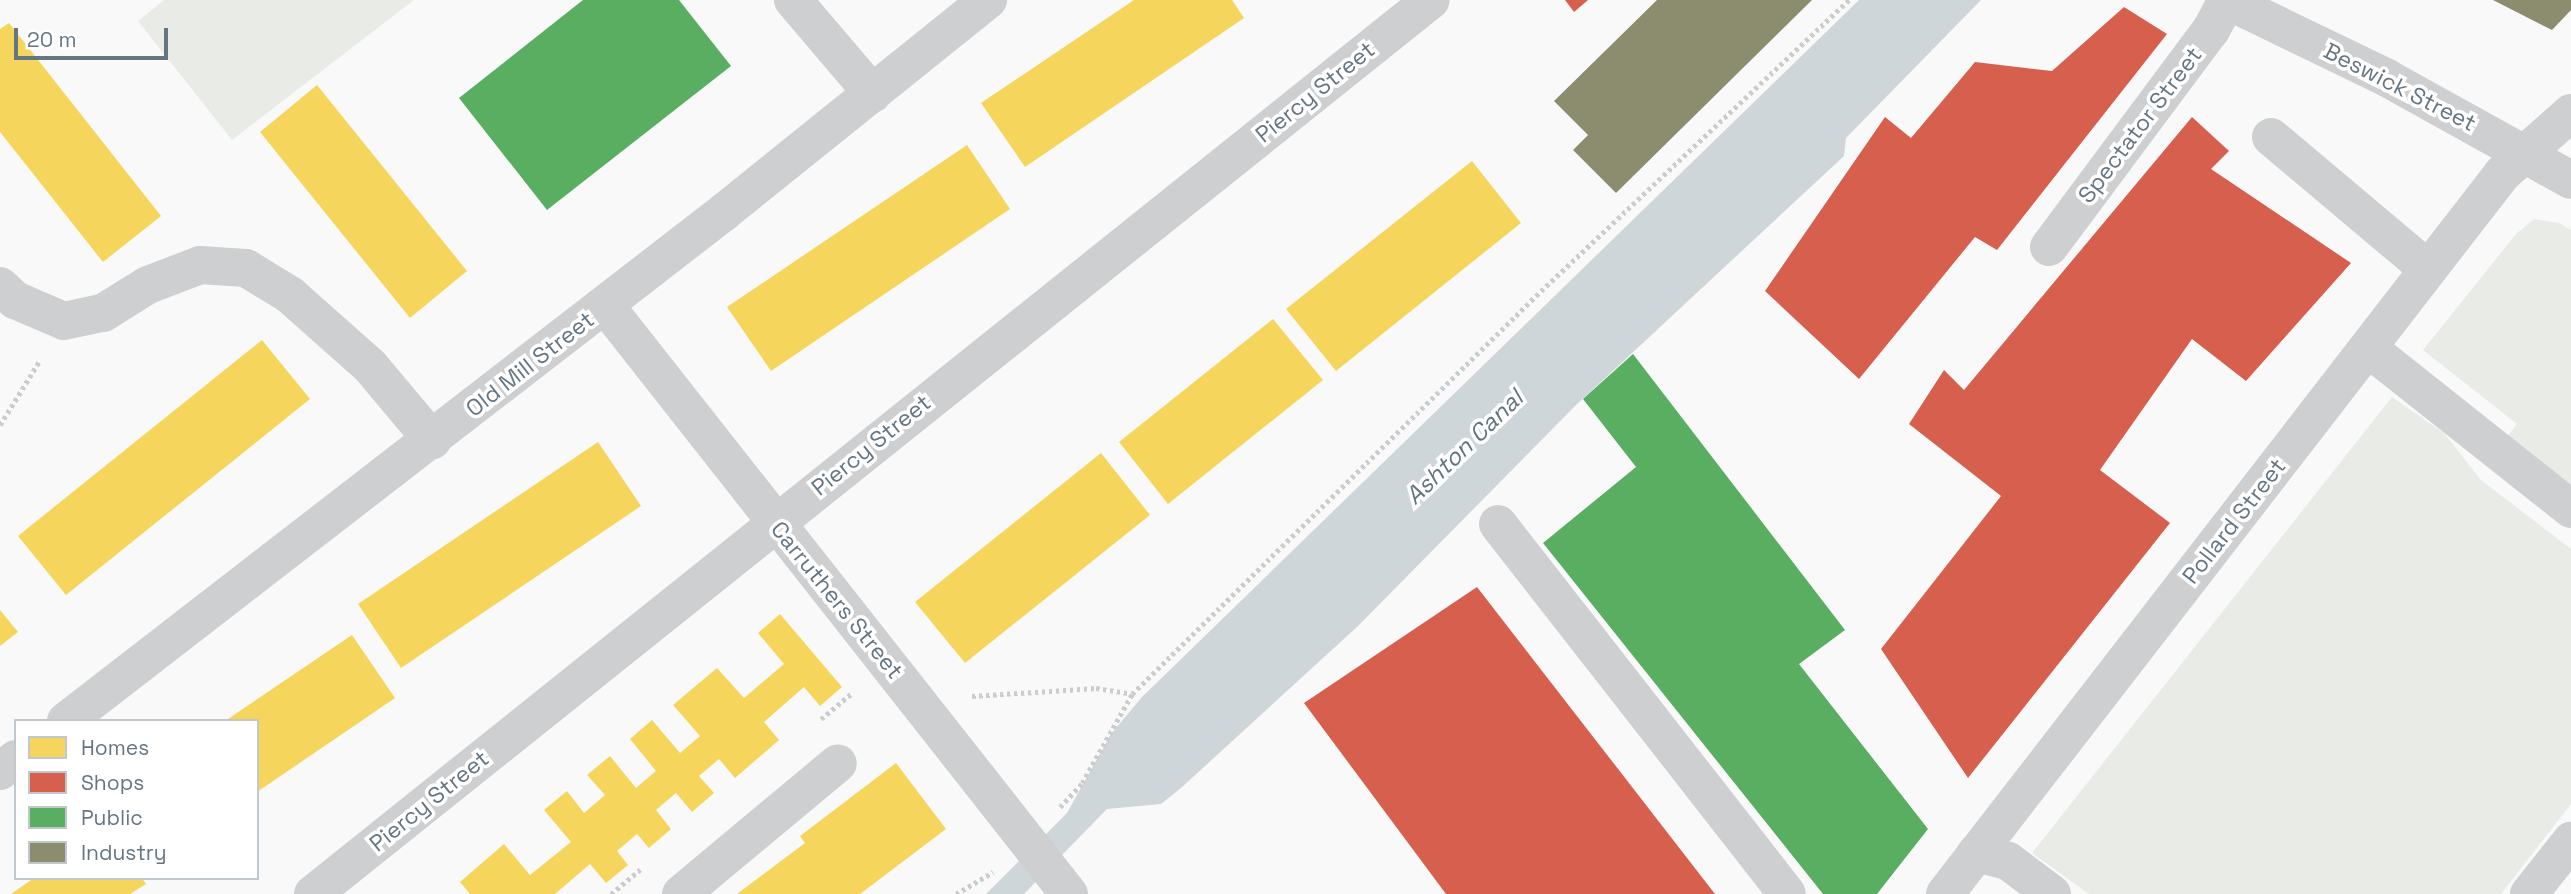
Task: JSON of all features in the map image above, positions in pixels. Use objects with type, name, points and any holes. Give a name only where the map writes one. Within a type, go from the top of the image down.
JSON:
[{"type":"street","points":[[793,0],[873,94]]},
{"type":"street","name":"Old Mill Street","points":[[69,719],[605,305],[988,0]]},
{"type":"street","name":"Piercy Street","points":[[313,894],[1431,0]]},
{"type":"street","name":"Beswick Street","points":[[2226,0],[2528,153],[2571,180]]},
{"type":"street","name":"Spectator Street","points":[[2049,247],[2211,30],[2226,0]]},
{"type":"street","name":"Pollard Street","points":[[1945,894],[2502,174],[2571,113]]},
{"type":"street","points":[[2271,137],[2428,269]]},
{"type":"street","points":[[0,286],[15,300],[64,321],[103,313],[148,285],[200,265],[246,268],[290,295],[370,366],[432,440]]},
{"type":"street","name":"Carruthers Street","points":[[605,305],[1069,894]]},
{"type":"street","points":[[2368,348],[2571,509]]},
{"type":"street","points":[[1498,524],[1787,894]]},
{"type":"street","points":[[681,894],[838,763]]},
{"type":"street","points":[[2529,894],[2571,841]]},
{"type":"street","points":[[1976,853],[2008,861],[2052,894]]},
{"type":"path","points":[[1054,814],[1082,783],[1132,694],[1531,301],[1849,0]]},
{"type":"path","points":[[0,425],[64,321]]},
{"type":"path","points":[[916,699],[1096,688],[1132,694]]},
{"type":"path","points":[[956,894],[998,868]]},
{"type":"shaded area","points":[[164,0],[414,0],[232,140],[138,21]]},
{"type":"shaded area","points":[[2534,219],[2559,223],[2571,230],[2571,486],[2506,438],[2517,424],[2423,350],[2516,234]]},
{"type":"shaded area","points":[[2392,397],[2444,433],[2481,480],[2571,549],[2571,804],[2501,894],[2089,894],[2032,853]]},
{"type":"water","name":"Ashton Canal","points":[[1859,0],[1981,0],[1846,138],[1844,156],[1574,407],[1358,626],[1181,788],[1161,804],[1107,809],[1024,894],[986,894],[1067,813],[1111,734],[1142,697]]},
{"type":"building: Homes","points":[[1134,0],[1232,0],[1244,18],[1025,167],[981,103]]},
{"type":"building: Homes","points":[[9,23],[161,216],[103,262],[0,132],[0,29]]},
{"type":"building: Homes","points":[[317,85],[467,271],[410,318],[260,132]]},
{"type":"building: Homes","points":[[967,145],[1010,209],[771,371],[727,307]]},
{"type":"building: Homes","points":[[1472,161],[1521,223],[1336,371],[1286,309]]},
{"type":"building: Homes","points":[[1273,319],[1323,380],[1168,504],[1119,442]]},
{"type":"building: Homes","points":[[262,340],[310,399],[66,595],[18,536]]},
{"type":"building: Homes","points":[[598,442],[641,506],[401,668],[358,604]]},
{"type":"building: Homes","points":[[1101,453],[1150,515],[965,663],[915,602]]},
{"type":"building: Homes","points":[[0,610],[18,632],[0,646]]},
{"type":"building: Homes","points":[[780,614],[842,687],[820,706],[804,687],[764,722],[779,740],[735,778],[719,759],[699,776],[714,793],[692,812],[676,793],[656,810],[671,829],[649,848],[637,834],[617,851],[628,865],[606,883],[590,864],[555,894],[470,894],[460,882],[504,844],[530,875],[571,842],[544,810],[567,791],[584,813],[605,795],[587,775],[610,756],[636,788],[656,771],[630,739],[652,720],[680,753],[700,736],[673,705],[717,668],[744,698],[784,664],[758,633]]},
{"type":"building: Homes","points":[[352,635],[395,698],[259,791],[259,719],[228,719]]},
{"type":"building: Homes","points":[[896,763],[946,829],[860,894],[737,894],[805,843],[800,836]]},
{"type":"building: Homes","points":[[31,880],[143,880],[146,884],[130,894],[11,894]]},
{"type":"building: Shops","points":[[1565,0],[1588,0],[1574,12]]},
{"type":"building: Shops","points":[[2124,7],[2167,34],[1997,250],[1975,237],[1859,379],[1765,291],[1885,117],[1911,138],[1975,62],[2052,71]]},
{"type":"building: Shops","points":[[2192,117],[2229,151],[2211,169],[2351,263],[2246,381],[2192,339],[2100,470],[2170,523],[1968,778],[1881,649],[2001,496],[1909,424],[1944,370],[1964,390]]},
{"type":"building: Shops","points":[[1477,587],[1715,894],[1446,894],[1304,703]]},
{"type":"building: Public","points":[[583,0],[679,0],[731,66],[547,210],[459,98]]},
{"type":"building: Public","points":[[1633,354],[1845,630],[1799,664],[1928,829],[1877,894],[1823,894],[1543,543],[1636,467],[1583,399]]},
{"type":"building: Industry","points":[[1657,0],[1812,0],[1616,193],[1573,150],[1588,135],[1554,101]]},
{"type":"building: Industry","points":[[2493,0],[2571,0],[2571,10],[2552,30]]}]
